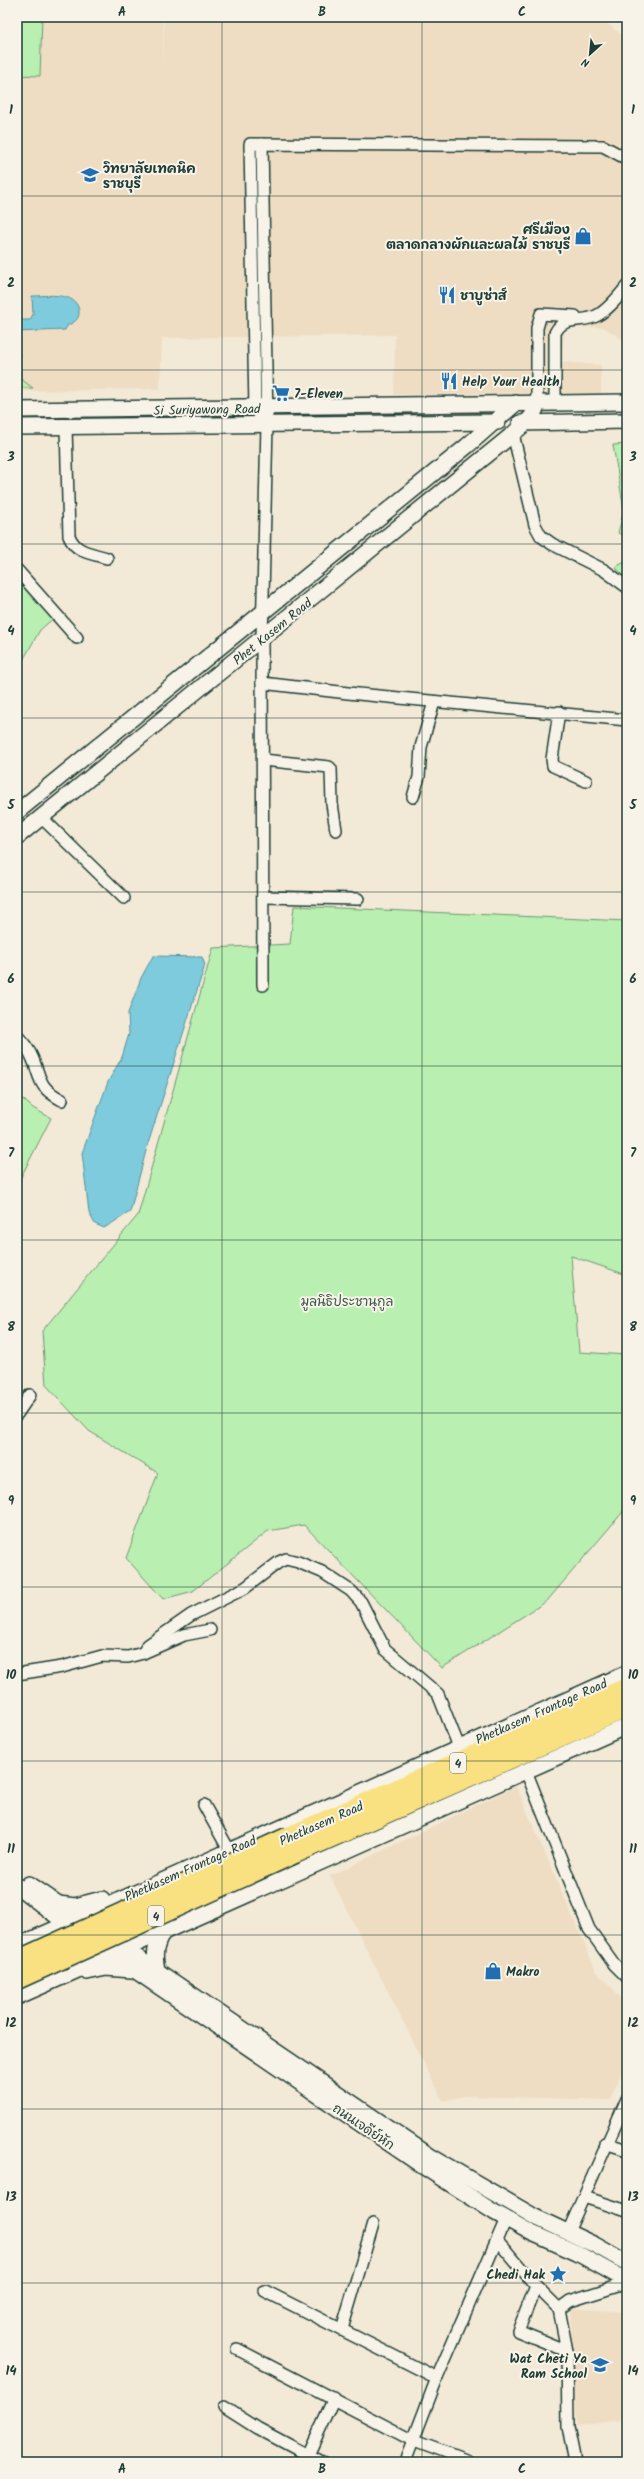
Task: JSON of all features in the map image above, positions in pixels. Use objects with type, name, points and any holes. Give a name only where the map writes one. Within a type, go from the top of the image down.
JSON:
[{"type":"highway","name":"Phetkasem Road","points":[[17,1979],[292,1845],[627,1688]]},
{"type":"highway","name":"Phetkasem Road","points":[[17,1961],[292,1845],[627,1707]]},
{"type":"main road","points":[[537,403],[627,402]]},
{"type":"main road","name":"Phet Kasem Road","points":[[17,812],[264,612],[495,422],[516,403]]},
{"type":"main road","name":"Si Suriyawong Road","points":[[17,410],[261,408],[537,403]]},
{"type":"main road","name":"Phet Kasem Road","points":[[17,837],[513,434],[536,412],[537,403]]},
{"type":"main road","name":"Si Suriyawong Road","points":[[17,427],[495,422],[525,423]]},
{"type":"main road","points":[[525,423],[627,422]]},
{"type":"main road","name":"Phetkasem Frontage Road","points":[[17,1946],[627,1673]]},
{"type":"main road","name":"4","points":[[17,1997],[164,1930],[303,1871],[627,1726]]},
{"type":"main road","points":[[17,1877],[58,1904],[72,1921]]},
{"type":"main road","points":[[17,1886],[43,1907],[72,1921],[117,1951]]},
{"type":"main road","points":[[58,1904],[75,1906],[105,1898],[122,1899]]},
{"type":"main road","points":[[34,1939],[44,1923],[43,1907]]},
{"type":"main road","points":[[158,1972],[154,1960],[155,1949],[164,1930]]},
{"type":"main road","name":"ถนนเจดีย์หัก","points":[[117,1951],[134,1970],[424,2167],[506,2219],[577,2253],[627,2282]]},
{"type":"main road","name":"ถนนเจดีย์หัก","points":[[117,1951],[158,1972],[430,2156],[534,2217],[568,2232],[627,2263]]},
{"type":"main road","points":[[68,1973],[90,1972],[106,1968],[134,1970]]},
{"type":"street","points":[[263,985],[262,639],[264,612],[267,424],[261,408],[251,242],[250,144],[603,146],[627,159]]},
{"type":"street","points":[[261,408],[263,242],[262,144]]},
{"type":"street","points":[[251,242],[263,242]]},
{"type":"street","points":[[555,403],[555,333],[558,326],[564,322],[596,316],[605,310],[627,286]]},
{"type":"street","points":[[537,403],[537,328],[541,314],[576,316],[581,318]]},
{"type":"street","points":[[66,426],[69,536],[73,546],[79,550],[107,558]]},
{"type":"street","points":[[513,434],[535,525],[540,536],[604,570],[627,587]]},
{"type":"street","points":[[17,570],[77,638]]},
{"type":"street","points":[[262,683],[434,702],[559,712],[627,720]]},
{"type":"street","points":[[413,797],[419,777],[421,747],[434,702]]},
{"type":"street","points":[[559,712],[552,759],[553,766],[586,780]]},
{"type":"street","points":[[262,760],[329,767],[331,769],[332,804],[336,830]]},
{"type":"street","points":[[41,817],[124,898]]},
{"type":"street","points":[[263,896],[358,899]]},
{"type":"street","points":[[17,1036],[31,1054],[38,1079],[44,1088],[62,1100]]},
{"type":"street","points":[[17,1414],[30,1395]]},
{"type":"street","points":[[143,1653],[148,1644],[191,1615],[244,1588],[279,1562],[286,1559],[298,1562],[322,1572],[351,1591],[361,1602],[386,1649],[438,1694],[459,1747]]},
{"type":"street","points":[[17,1674],[62,1667],[102,1656],[128,1657],[143,1653],[184,1635],[210,1630]]},
{"type":"street","points":[[526,1771],[589,1929],[614,1964],[627,1978]]},
{"type":"street","points":[[204,1805],[229,1850]]},
{"type":"street","points":[[568,2232],[584,2197],[605,2143],[627,2099]]},
{"type":"street","points":[[605,2143],[627,2150]]},
{"type":"street","points":[[584,2197],[627,2211]]},
{"type":"street","points":[[405,2462],[437,2378],[506,2219]]},
{"type":"street","points":[[342,2329],[373,2224]]},
{"type":"street","points":[[497,2240],[536,2286],[559,2308],[567,2351],[568,2427],[575,2462]]},
{"type":"street","points":[[559,2308],[570,2301],[627,2282]]},
{"type":"street","points":[[536,2286],[518,2331],[567,2351]]},
{"type":"street","points":[[265,2291],[310,2316],[342,2329],[437,2378]]},
{"type":"street","points":[[237,2349],[334,2398],[414,2441],[471,2462]]},
{"type":"street","points":[[308,2455],[334,2398]]},
{"type":"street","points":[[224,2407],[257,2428],[321,2462]]},
{"type":"shaded area","points":[[17,17],[163,17],[163,74],[164,17],[599,17],[627,39],[627,57],[623,73],[627,76],[627,342],[603,327],[565,328],[561,362],[601,365],[601,393],[394,395],[395,335],[162,338],[160,389],[17,391]]},
{"type":"shaded area","points":[[516,1786],[596,1971],[627,2004],[627,2061],[610,2100],[465,2096],[443,2101],[330,1876]]},
{"type":"shaded area","name":"Wat Cheti Ya Ram School","points":[[570,2308],[627,2312],[627,2419],[577,2426]]},
{"type":"green space","points":[[17,17],[42,17],[40,76],[17,75]]},
{"type":"green space","points":[[17,351],[20,354],[21,379],[33,388],[17,388]]},
{"type":"green space","points":[[627,444],[627,537],[618,533],[624,510],[613,445]]},
{"type":"green space","points":[[627,561],[627,579],[615,567]]},
{"type":"green space","points":[[17,570],[56,616],[40,630],[23,660],[17,656]]},
{"type":"green space","name":"มูลนิธิประชานุกูล","points":[[294,906],[627,921],[627,1275],[571,1256],[579,1352],[627,1355],[627,1507],[547,1601],[442,1668],[304,1525],[268,1531],[193,1591],[163,1599],[126,1558],[158,1473],[89,1431],[46,1385],[42,1331],[138,1215],[213,948],[290,944]]},
{"type":"green space","points":[[17,1094],[33,1108],[51,1118],[17,1185]]},
{"type":"water","points":[[52,295],[66,297],[76,304],[79,310],[79,316],[67,326],[65,330],[17,332],[17,320],[30,320],[33,314],[32,296]]},
{"type":"water","points":[[153,956],[202,957],[205,965],[147,1147],[130,1212],[104,1228],[95,1224],[89,1213],[82,1153],[108,1082],[122,1057],[129,1034],[128,1013],[141,978]]},
{"type":"place","name":"วิทยาลัยเทคนิค ราชบุรี","points":[[90,175]]},
{"type":"place","name":"ศรีเมือง ตลาดกลางผักและผลไม้ ราชบุรี","points":[[583,236]]},
{"type":"place","name":"ชาบูซ่าส์","points":[[447,295]]},
{"type":"place","name":"Help Your Health","points":[[449,381]]},
{"type":"place","name":"7-Eleven","points":[[281,393]]},
{"type":"place","name":"Makro","points":[[493,1971]]},
{"type":"place","name":"Chedi Hak","points":[[558,2274]]},
{"type":"place","name":"Wat Cheti Ya Ram School","points":[[600,2365]]}]
